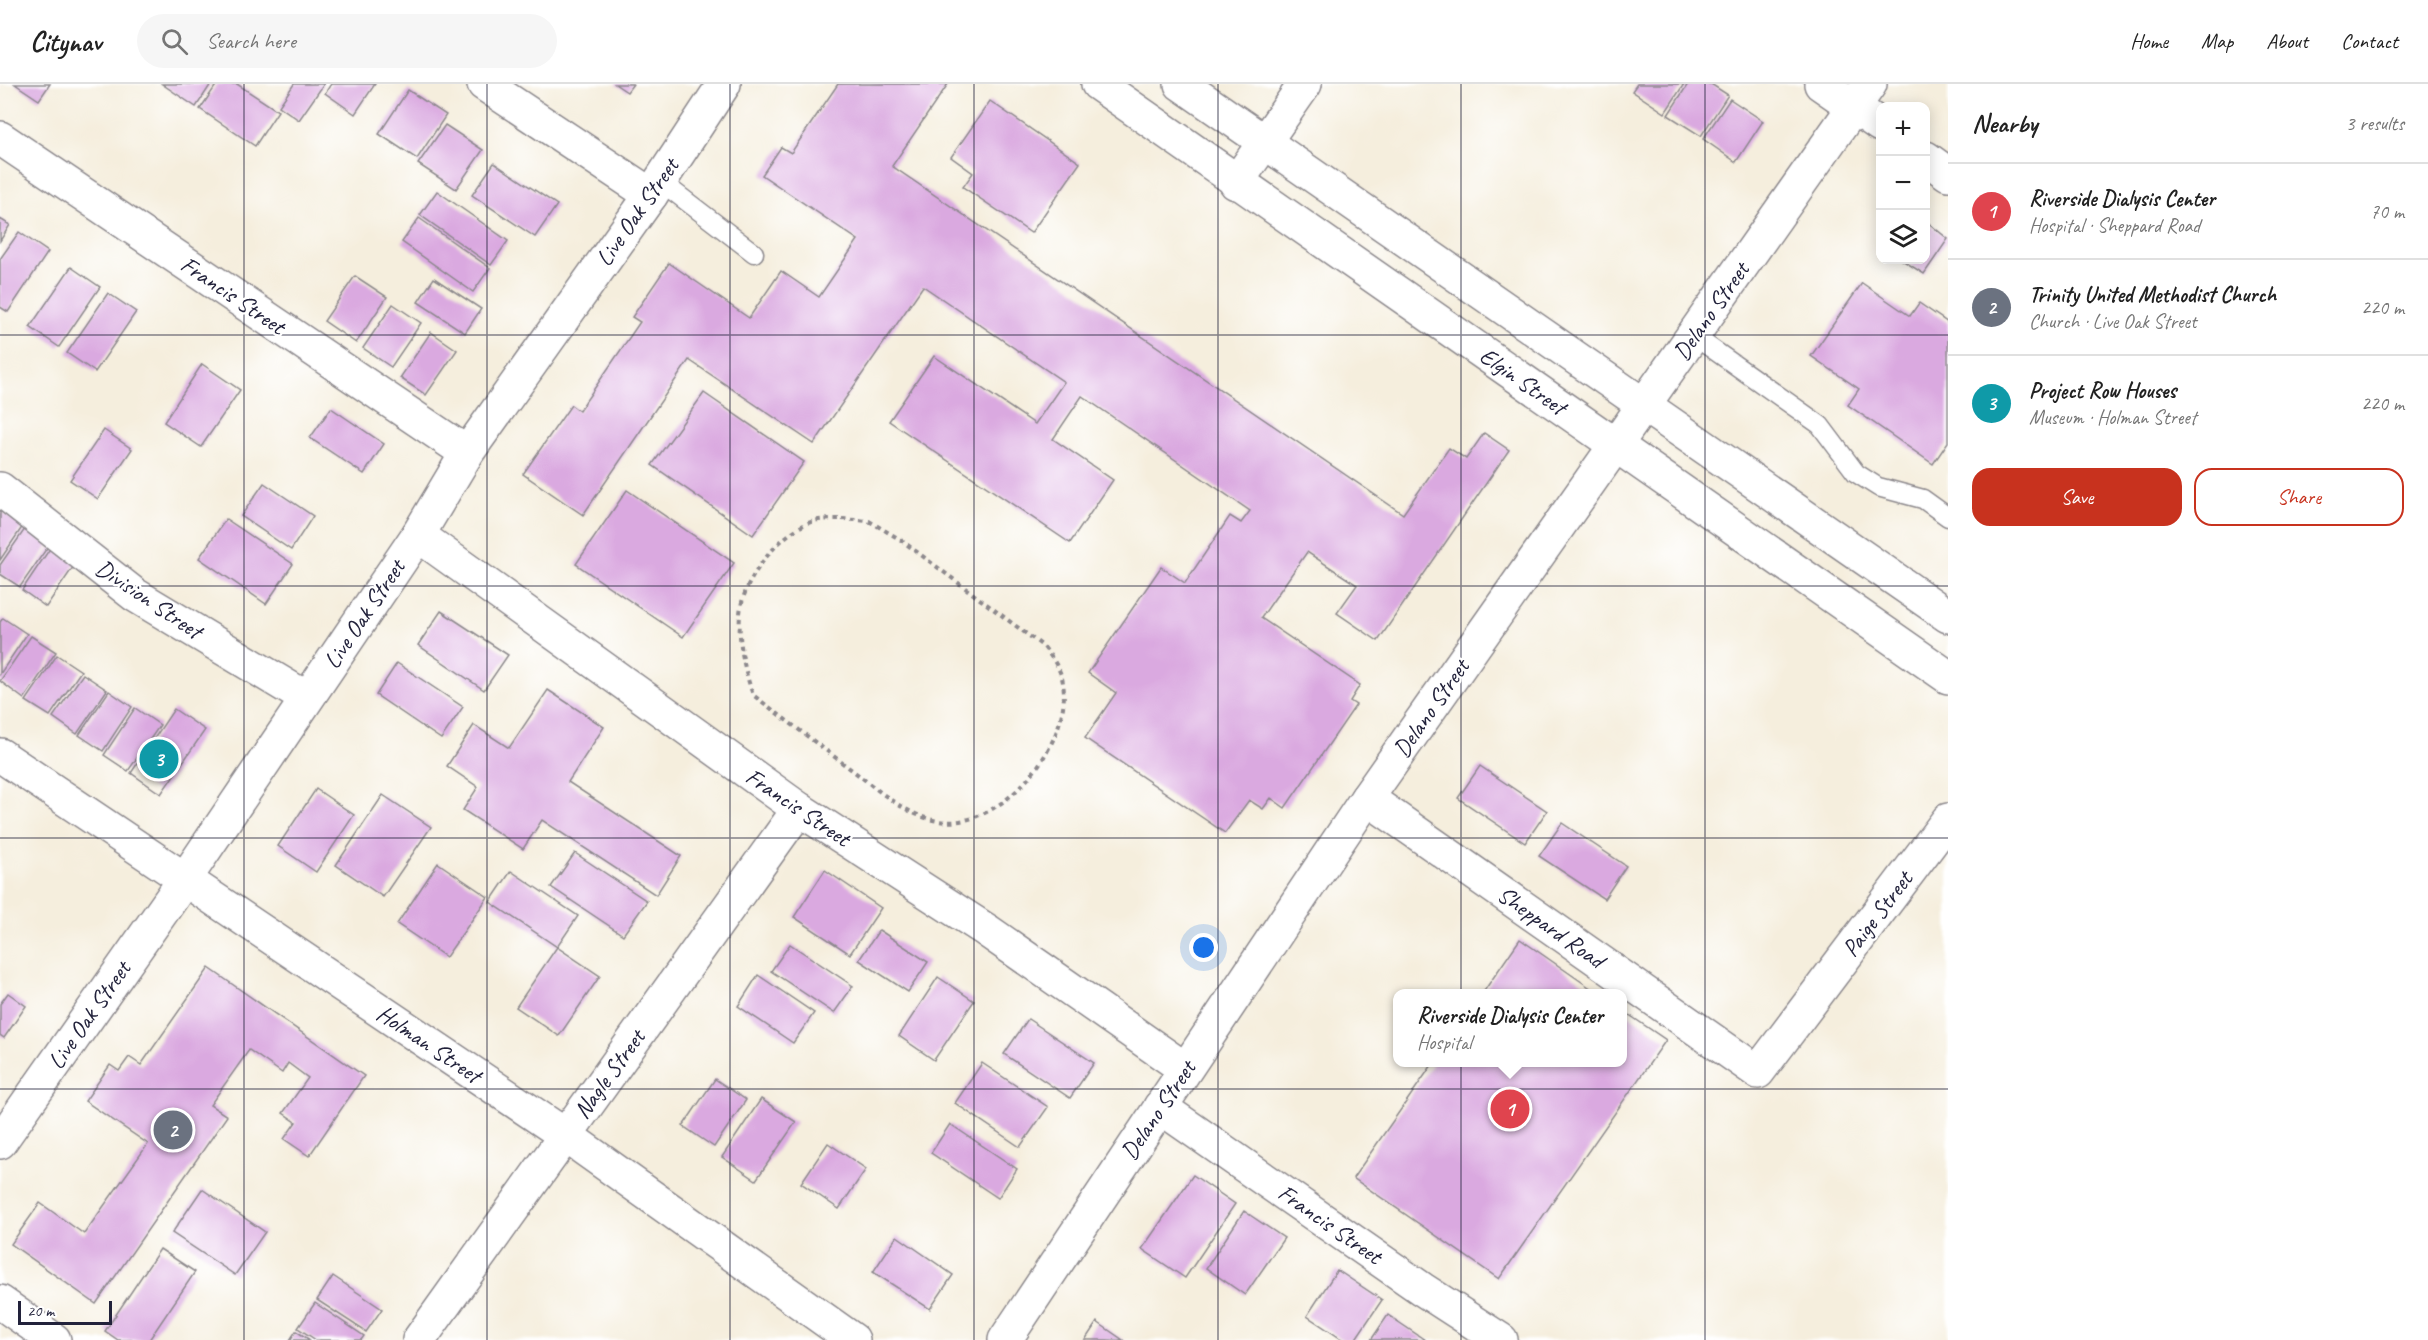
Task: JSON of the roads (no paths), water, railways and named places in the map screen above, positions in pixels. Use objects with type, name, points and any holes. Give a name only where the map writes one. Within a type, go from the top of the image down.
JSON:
[{"type":"street","points":[[484,84],[655,188]]},
{"type":"street","name":"Live Oak Street","points":[[0,1142],[185,879],[418,535],[466,453],[655,188],[724,84]]},
{"type":"street","name":"Elgin Street","points":[[1098,84],[1236,183],[1948,677]]},
{"type":"street","name":"Elgin Street","points":[[1181,84],[1948,616]]},
{"type":"street","points":[[1236,183],[1305,84]]},
{"type":"street","points":[[1821,84],[1862,95],[1876,118]]},
{"type":"street","name":"Delano Street","points":[[1005,1340],[1367,798],[1617,447],[1862,95]]},
{"type":"street","name":"Francis Street","points":[[0,138],[466,453]]},
{"type":"street","points":[[1930,161],[1948,174]]},
{"type":"street","name":"Division Street","points":[[0,489],[135,595],[306,698]]},
{"type":"street","name":"Francis Street","points":[[418,535],[799,809],[986,930],[1185,1069]]},
{"type":"street","name":"Holman Street","points":[[0,755],[565,1135],[853,1340]]},
{"type":"street","name":"Sheppard Road","points":[[1367,798],[1758,1072],[1806,1007]]},
{"type":"street","name":"Nagle Street","points":[[419,1340],[799,809]]},
{"type":"street","name":"Paige Street","points":[[1806,1007],[1948,820]]},
{"type":"street","name":"Francis Street","points":[[1160,1107],[1422,1289],[1501,1340]]},
{"type":"street","points":[[0,1302],[54,1340]]},
{"type":"lane","points":[[655,188],[754,253]]},
{"type":"lane","points":[[1694,336],[1820,425],[1856,474],[1878,487],[1923,499],[1948,517]]},
{"type":"place","name":"Project Row Houses","points":[[159,759]]},
{"type":"place","name":"Riverside Dialysis Center","points":[[1510,1109]]},
{"type":"place","name":"Trinity United Methodist Church","points":[[173,1130]]}]
